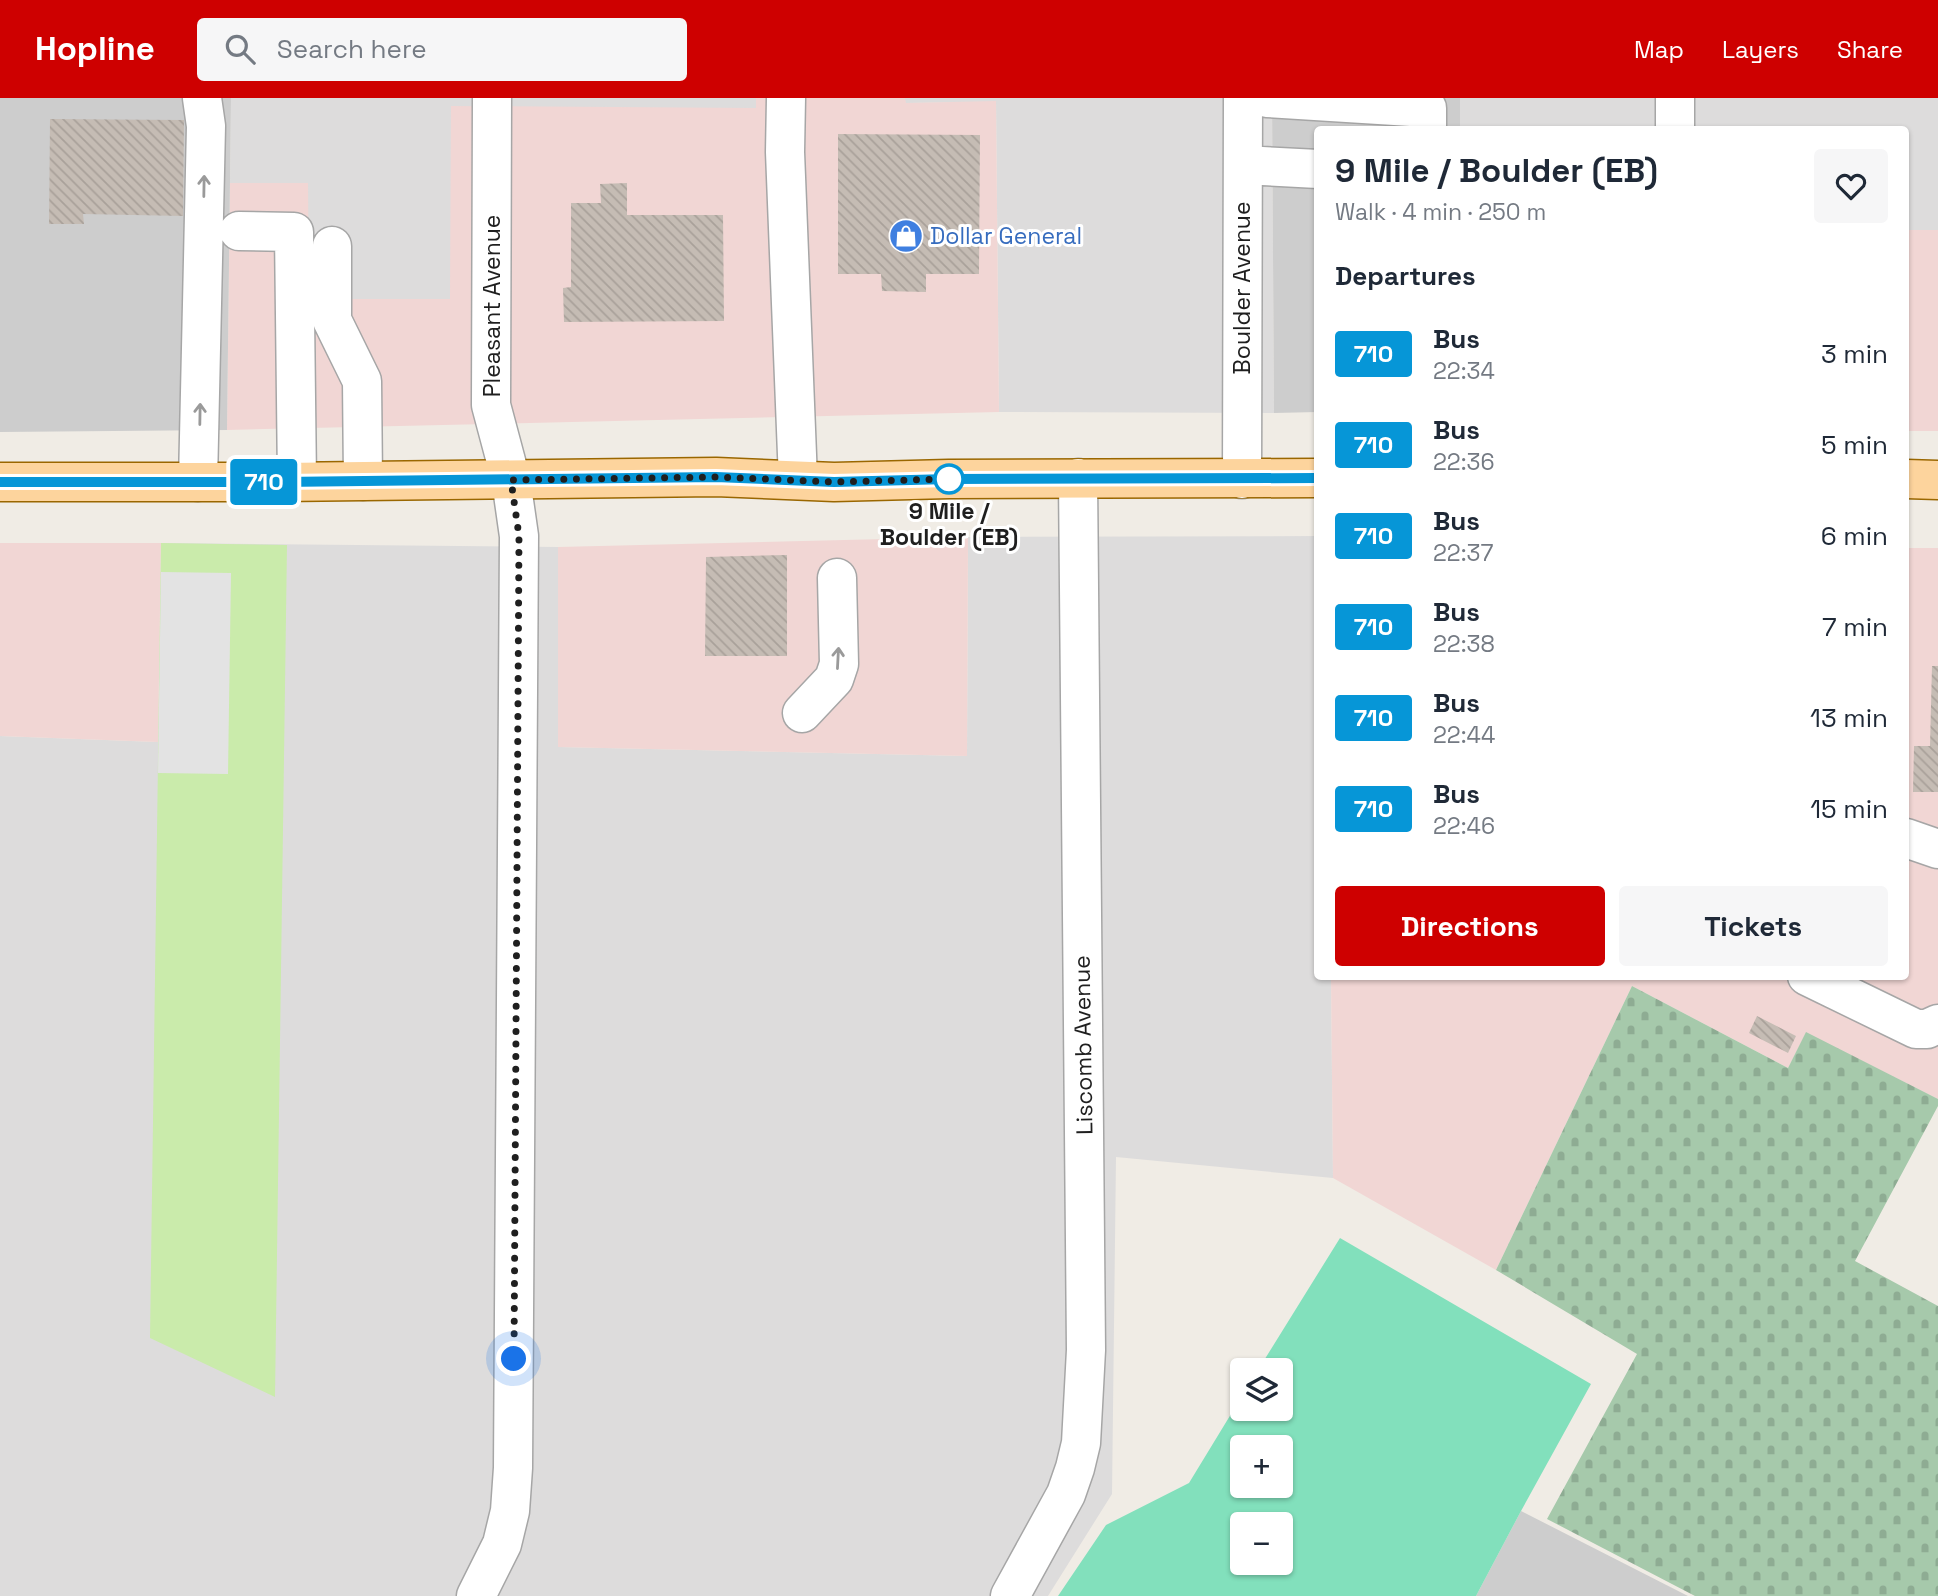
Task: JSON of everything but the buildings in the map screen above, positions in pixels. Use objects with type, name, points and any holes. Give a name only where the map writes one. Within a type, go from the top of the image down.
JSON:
[{"type":"main road","points":[[0,482],[716,477],[834,482],[1314,478]]},
{"type":"street","points":[[198,482],[206,126],[202,98]]},
{"type":"street","name":"Pleasant Avenue","points":[[476,1596],[502,1544],[510,1511],[513,1468],[519,536],[511,480],[491,405],[492,98]]},
{"type":"street","points":[[786,98],[785,152],[798,480]]},
{"type":"street","name":"Boulder Avenue","points":[[1242,98],[1242,479]]},
{"type":"street","points":[[1267,98],[1427,108],[1427,126]]},
{"type":"street","points":[[1675,98],[1675,126]]},
{"type":"street","points":[[1243,165],[1314,169]]},
{"type":"street","points":[[239,231],[294,232],[297,481]]},
{"type":"street","points":[[332,246],[332,320],[362,382],[363,481]]},
{"type":"street","name":"Liscomb Avenue","points":[[1010,1596],[1066,1494],[1081,1443],[1086,1337],[1078,478]]},
{"type":"street","points":[[802,713],[834,679],[839,664],[837,578]]},
{"type":"street","points":[[1825,980],[1860,988],[1916,1029],[1927,1029],[1938,1024]]},
{"type":"shaded area","points":[[0,98],[231,98],[227,430],[0,432]]},
{"type":"shaded area","points":[[231,98],[756,98],[756,108],[451,299],[309,299],[230,183]]},
{"type":"shaded area","points":[[756,98],[905,98],[906,103],[996,101],[999,412],[227,430],[230,183],[308,183],[309,299],[450,299],[451,106],[756,108]]},
{"type":"shaded area","points":[[905,98],[1272,98],[1274,413],[999,412],[996,102],[905,103]]},
{"type":"shaded area","points":[[1272,98],[1460,98],[1460,126],[1314,126],[1314,412],[1274,413]]},
{"type":"shaded area","points":[[1460,98],[1938,98],[1938,230],[1909,230],[1909,126],[1460,126]]},
{"type":"shaded area","points":[[1909,230],[1938,230],[1938,431],[1909,431]]},
{"type":"shaded area","points":[[1314,536],[1314,980],[1331,980],[1333,1178],[1116,1157],[1112,1494],[1048,1596],[0,1596],[0,736],[158,742],[161,543],[558,547],[559,747],[967,756],[968,537]]},
{"type":"shaded area","points":[[968,537],[967,756],[558,747],[558,547]]},
{"type":"shaded area","points":[[0,543],[161,543],[158,742],[0,736]]},
{"type":"shaded area","points":[[1909,548],[1938,548],[1938,1099],[1806,1033],[1788,1068],[1632,986],[1496,1270],[1333,1178],[1331,980],[1909,980]]},
{"type":"shaded area","points":[[161,572],[231,573],[228,774],[158,773]]},
{"type":"shaded area","points":[[1521,1511],[1688,1596],[1476,1596]]},
{"type":"green space","points":[[161,543],[287,545],[275,1397],[150,1338]]},
{"type":"green space","points":[[1632,986],[1788,1068],[1806,1032],[1938,1099],[1938,1106],[1855,1261],[1938,1306],[1938,1596],[1695,1596],[1547,1519],[1637,1354],[1496,1270]]},
{"type":"green space","points":[[1340,1238],[1591,1384],[1476,1596],[1058,1596],[1106,1525],[1189,1483],[1230,1416],[1230,1421],[1293,1421],[1293,1358],[1265,1358]]},
{"type":"bus line","name":"710","points":[[0,482],[716,477],[834,482],[1314,478]]},
{"type":"place","name":"Dollar General","points":[[906,236]]},
{"type":"place","name":"9 Mile / Boulder (EB)","points":[[949,479]]},
{"type":"route","points":[[514,1359],[519,536],[511,480],[716,477],[834,482],[949,479]]}]
